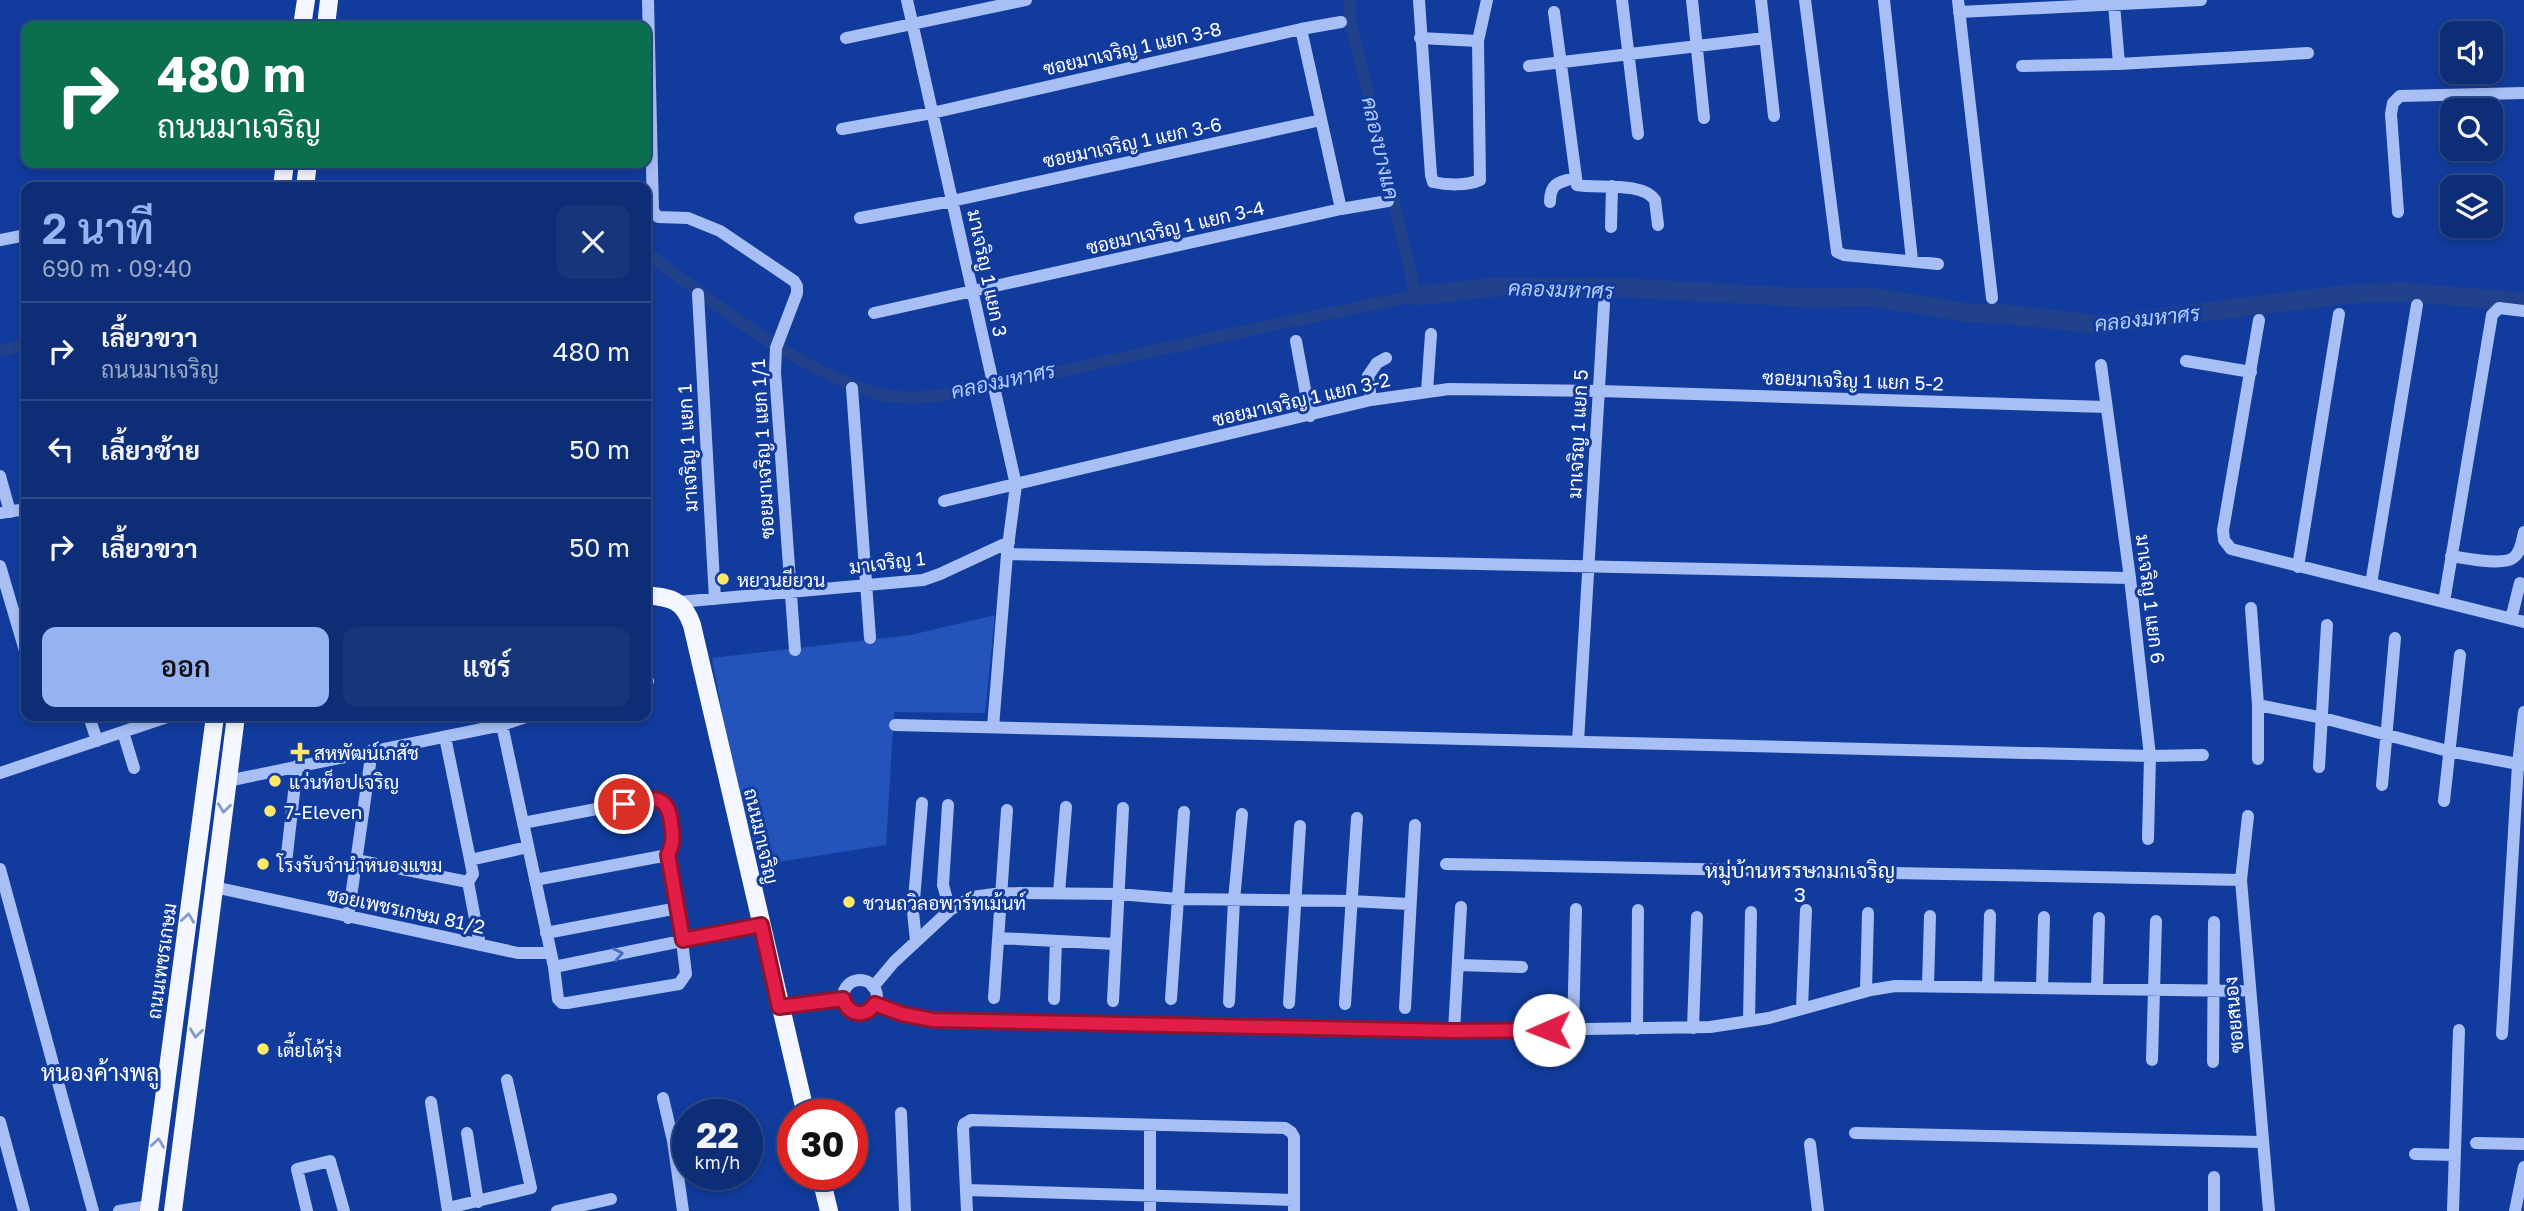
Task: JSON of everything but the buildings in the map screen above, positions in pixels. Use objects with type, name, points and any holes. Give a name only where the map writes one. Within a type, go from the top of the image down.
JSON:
[{"type":"main road","points":[[303,21],[306,0]]},
{"type":"main road","points":[[327,21],[329,0]]},
{"type":"main road","points":[[651,596],[679,602]]},
{"type":"main road","name":"ถนนมาเจริญ","points":[[679,602],[692,625],[802,1099]]},
{"type":"main road","name":"ถนนเพชรเกษม","points":[[149,1209],[214,721]]},
{"type":"main road","points":[[173,1211],[235,721]]},
{"type":"main road","points":[[824,1190],[830,1211]]},
{"type":"street","name":"ซอยมาเจริญ 1 แยก 1/1","points":[[648,0],[648,21]]},
{"type":"street","name":"มาเจริญ 1 แยก 3","points":[[907,0],[1016,485],[993,727]]},
{"type":"street","points":[[846,38],[1026,0]]},
{"type":"street","points":[[1419,0],[1431,175],[1433,182],[1441,184],[1473,183],[1480,180],[1478,41],[1487,0]]},
{"type":"street","points":[[1622,0],[1639,134]]},
{"type":"street","points":[[1692,0],[1704,118]]},
{"type":"street","points":[[1760,0],[1774,116]]},
{"type":"street","points":[[1805,0],[1837,252],[1844,255],[1938,264]]},
{"type":"street","points":[[1884,0],[1912,260]]},
{"type":"street","points":[[1993,298],[1958,6],[2202,0]]},
{"type":"street","points":[[2114,4],[2119,64]]},
{"type":"street","points":[[1554,12],[1577,185],[1612,186],[1653,196],[1658,225]]},
{"type":"street","name":"ซอยมาเจริญ 1 แยก 3-8","points":[[842,129],[932,113],[1341,22]]},
{"type":"street","points":[[1301,29],[1342,209]]},
{"type":"street","points":[[1420,38],[1478,41]]},
{"type":"street","points":[[1529,66],[1765,38]]},
{"type":"street","points":[[2022,66],[2119,64],[2308,53]]},
{"type":"street","points":[[2398,212],[2392,114],[2393,103],[2400,96],[2524,93]]},
{"type":"street","name":"ซอยมาเจริญ 1 แยก 3-6","points":[[860,218],[952,201],[1321,120]]},
{"type":"street","name":"ซอยมาเจริญ 1 แยก 1/1","points":[[651,127],[653,211],[658,217],[688,218],[720,230],[794,281],[797,286],[797,293],[777,346],[775,372],[795,650]]},
{"type":"street","points":[[1550,202],[1553,186],[1575,178]]},
{"type":"street","points":[[1611,227],[1612,186]]},
{"type":"street","name":"ซอยมาเจริญ 1 แยก 3-4","points":[[874,313],[1388,201]]},
{"type":"street","points":[[0,240],[21,236]]},
{"type":"street","name":"มาเจริญ 1 แยก 1","points":[[698,295],[715,599]]},
{"type":"street","name":"มาเจริญ 1 แยก 5","points":[[1578,742],[1604,304]]},
{"type":"street","points":[[2371,584],[2417,305]]},
{"type":"street","points":[[2444,602],[2492,315],[2499,308],[2524,311]]},
{"type":"street","points":[[2298,566],[2339,314]]},
{"type":"street","points":[[2259,320],[2223,530],[2224,540],[2231,549],[2524,622]]},
{"type":"street","points":[[1427,391],[1431,334]]},
{"type":"street","points":[[1296,341],[1310,416]]},
{"type":"street","points":[[1371,401],[1368,376],[1377,363],[1386,358]]},
{"type":"street","points":[[2186,362],[2251,372]]},
{"type":"street","name":"มาเจริญ 1 แยก 6","points":[[2101,365],[2130,579],[2150,756],[2148,839]]},
{"type":"street","points":[[852,388],[870,638]]},
{"type":"street","name":"ซอยมาเจริญ 1 แยก 3-2","points":[[944,501],[1371,401],[1427,391],[1600,391]]},
{"type":"street","name":"ซอยมาเจริญ 1 แยก 5-2","points":[[1600,391],[2106,407]]},
{"type":"street","points":[[0,477],[5,512]]},
{"type":"street","points":[[2451,556],[2501,562],[2514,558],[2521,548],[2524,533]]},
{"type":"street","points":[[1008,548],[1588,567],[2130,579]]},
{"type":"street","name":"มาเจริญ 1","points":[[679,602],[923,580],[1008,548]]},
{"type":"street","points":[[0,566],[21,637]]},
{"type":"street","points":[[2511,619],[2520,583]]},
{"type":"street","points":[[2251,608],[2258,705],[2258,759]]},
{"type":"street","points":[[2319,767],[2327,625]]},
{"type":"street","points":[[2382,785],[2395,638]]},
{"type":"street","points":[[2444,801],[2460,655]]},
{"type":"street","points":[[2258,705],[2323,718],[2448,751],[2521,764]]},
{"type":"street","points":[[2502,1034],[2524,712]]},
{"type":"street","points":[[91,721],[97,741]]},
{"type":"street","points":[[0,773],[155,721]]},
{"type":"street","points":[[228,781],[514,721]]},
{"type":"street","points":[[895,724],[2150,756],[2203,755]]},
{"type":"street","points":[[502,725],[528,848],[554,967],[558,999],[562,1003],[679,984],[685,979],[683,940],[668,855],[674,844],[669,809],[662,801],[649,799],[523,823]]},
{"type":"street","points":[[123,732],[134,768]]},
{"type":"street","points":[[445,737],[473,874],[468,882],[480,945]]},
{"type":"street","points":[[348,918],[372,750]]},
{"type":"street","points":[[286,863],[297,766]]},
{"type":"street","points":[[916,941],[913,912],[922,803]]},
{"type":"street","points":[[948,805],[943,885],[950,910]]},
{"type":"street","points":[[1059,893],[1066,807]]},
{"type":"street","points":[[1113,1001],[1124,808]]},
{"type":"street","points":[[994,998],[1007,810]]},
{"type":"street","points":[[1171,999],[1184,812]]},
{"type":"street","points":[[1228,1002],[1242,814]]},
{"type":"street","name":"ซอยสนอง","points":[[2248,816],[2241,880],[2269,1211]]},
{"type":"street","points":[[1345,1004],[1357,818]]},
{"type":"street","points":[[1405,1009],[1415,825]]},
{"type":"street","points":[[1289,1003],[1300,826]]},
{"type":"street","points":[[470,860],[528,848]]},
{"type":"street","points":[[535,880],[668,855]]},
{"type":"street","points":[[356,860],[468,882]]},
{"type":"street","points":[[1446,864],[2241,880]]},
{"type":"street","points":[[0,869],[93,1211]]},
{"type":"street","name":"ซอยเพชรเกษม 81/2","points":[[214,887],[517,953],[551,953]]},
{"type":"street","points":[[873,987],[894,962],[950,910],[972,897],[1002,893],[1059,893],[1178,899],[1409,904]]},
{"type":"street","points":[[1454,1031],[1461,907]]},
{"type":"street","points":[[547,933],[678,908]]},
{"type":"street","points":[[1573,1030],[1576,909]]},
{"type":"street","points":[[1637,1029],[1638,910]]},
{"type":"street","points":[[1802,1008],[1805,910]]},
{"type":"street","points":[[1749,1021],[1752,912]]},
{"type":"street","points":[[1866,991],[1868,913]]},
{"type":"street","points":[[1988,987],[1990,915]]},
{"type":"street","points":[[1928,986],[1930,916]]},
{"type":"street","points":[[1693,1028],[1697,917]]},
{"type":"street","points":[[2042,987],[2044,917]]},
{"type":"street","points":[[2097,988],[2099,918]]},
{"type":"street","points":[[2152,1060],[2156,921]]},
{"type":"street","points":[[2213,1062],[2214,922]]},
{"type":"street","points":[[554,967],[761,925]]},
{"type":"street","points":[[999,938],[1116,944]]},
{"type":"street","points":[[1054,999],[1056,941]]},
{"type":"street","points":[[1458,965],[1522,967]]},
{"type":"street","points":[[864,981],[873,987],[876,993],[875,1004],[868,1012],[858,1014],[848,1009],[843,999],[845,989],[854,982],[864,981]]},
{"type":"street","points":[[875,1004],[902,1014],[933,1020],[1454,1031],[1573,1030],[1693,1028],[1749,1021],[1895,986],[2241,991]]},
{"type":"street","points":[[779,1007],[843,999]]},
{"type":"street","points":[[2453,1211],[2459,1030]]},
{"type":"street","points":[[431,1102],[448,1209],[531,1188],[507,1080]]},
{"type":"street","points":[[663,1098],[673,1141],[683,1211]]},
{"type":"street","points":[[901,1113],[905,1211]]},
{"type":"street","points":[[967,1190],[1150,1195],[1294,1205],[1294,1136],[1292,1132],[1276,1127],[971,1120],[964,1124],[963,1129],[967,1211]]},
{"type":"street","points":[[0,1122],[24,1211]]},
{"type":"street","points":[[1150,1125],[1150,1211]]},
{"type":"street","points":[[467,1133],[478,1202]]},
{"type":"street","points":[[1855,1133],[2262,1142]]},
{"type":"street","points":[[2476,1143],[2524,1144]]},
{"type":"street","points":[[1810,1144],[1818,1211]]},
{"type":"street","points":[[2415,1154],[2455,1155]]},
{"type":"street","points":[[307,1211],[297,1169],[330,1161],[344,1211]]},
{"type":"street","points":[[2515,1211],[2524,1167]]},
{"type":"street","points":[[2214,1177],[2214,1211]]},
{"type":"street","points":[[557,1211],[611,1199]]},
{"type":"street","points":[[119,1211],[149,1209]]},
{"type":"shaded area","points":[[995,615],[985,713],[894,712],[886,845],[759,865],[733,771],[712,658],[911,635]]},
{"type":"waterway","name":"คลองมหาศร","points":[[651,256],[785,351],[845,382],[896,397],[922,397],[981,389],[1416,296],[1350,19],[1350,0]]},
{"type":"waterway","name":"คลองมหาศร","points":[[1416,296],[1495,287],[1630,288],[1811,298],[1871,297],[1968,313],[2006,314],[2099,325],[2351,294],[2403,292],[2524,302]]},
{"type":"waterway","name":"คลองมหาศร","points":[[0,350],[21,347]]},
{"type":"place","name":"หยวนยียวน","points":[[723,579]]},
{"type":"place","name":"สหพัฒน์เภสัช","points":[[300,752]]},
{"type":"place","name":"แว่นท็อปเจริญ","points":[[275,781]]},
{"type":"place","name":"7-Eleven","points":[[270,811]]},
{"type":"place","name":"โรงรับจำนำหนองแขม","points":[[263,864]]},
{"type":"place","name":"ชวนถวิลอพาร์ทเม้นท์","points":[[849,902]]},
{"type":"place","name":"เตี้ยโต้รุ่ง","points":[[263,1049]]},
{"type":"district","name":"หมู่บ้านหรรษามาเจริญ 3","points":[[1800,882]]},
{"type":"district","name":"หนองค้างพลู","points":[[100,1072]]},
{"type":"route","points":[[624,804],[649,799],[667,804],[674,844],[668,855],[683,940],[761,925],[779,1007],[843,999],[848,1009],[858,1014],[868,1012],[875,1004],[902,1014],[933,1020],[1454,1031],[1549,1030]]},
{"type":"water label","name":"คลองบางแค","points":[[1381,148]]}]
